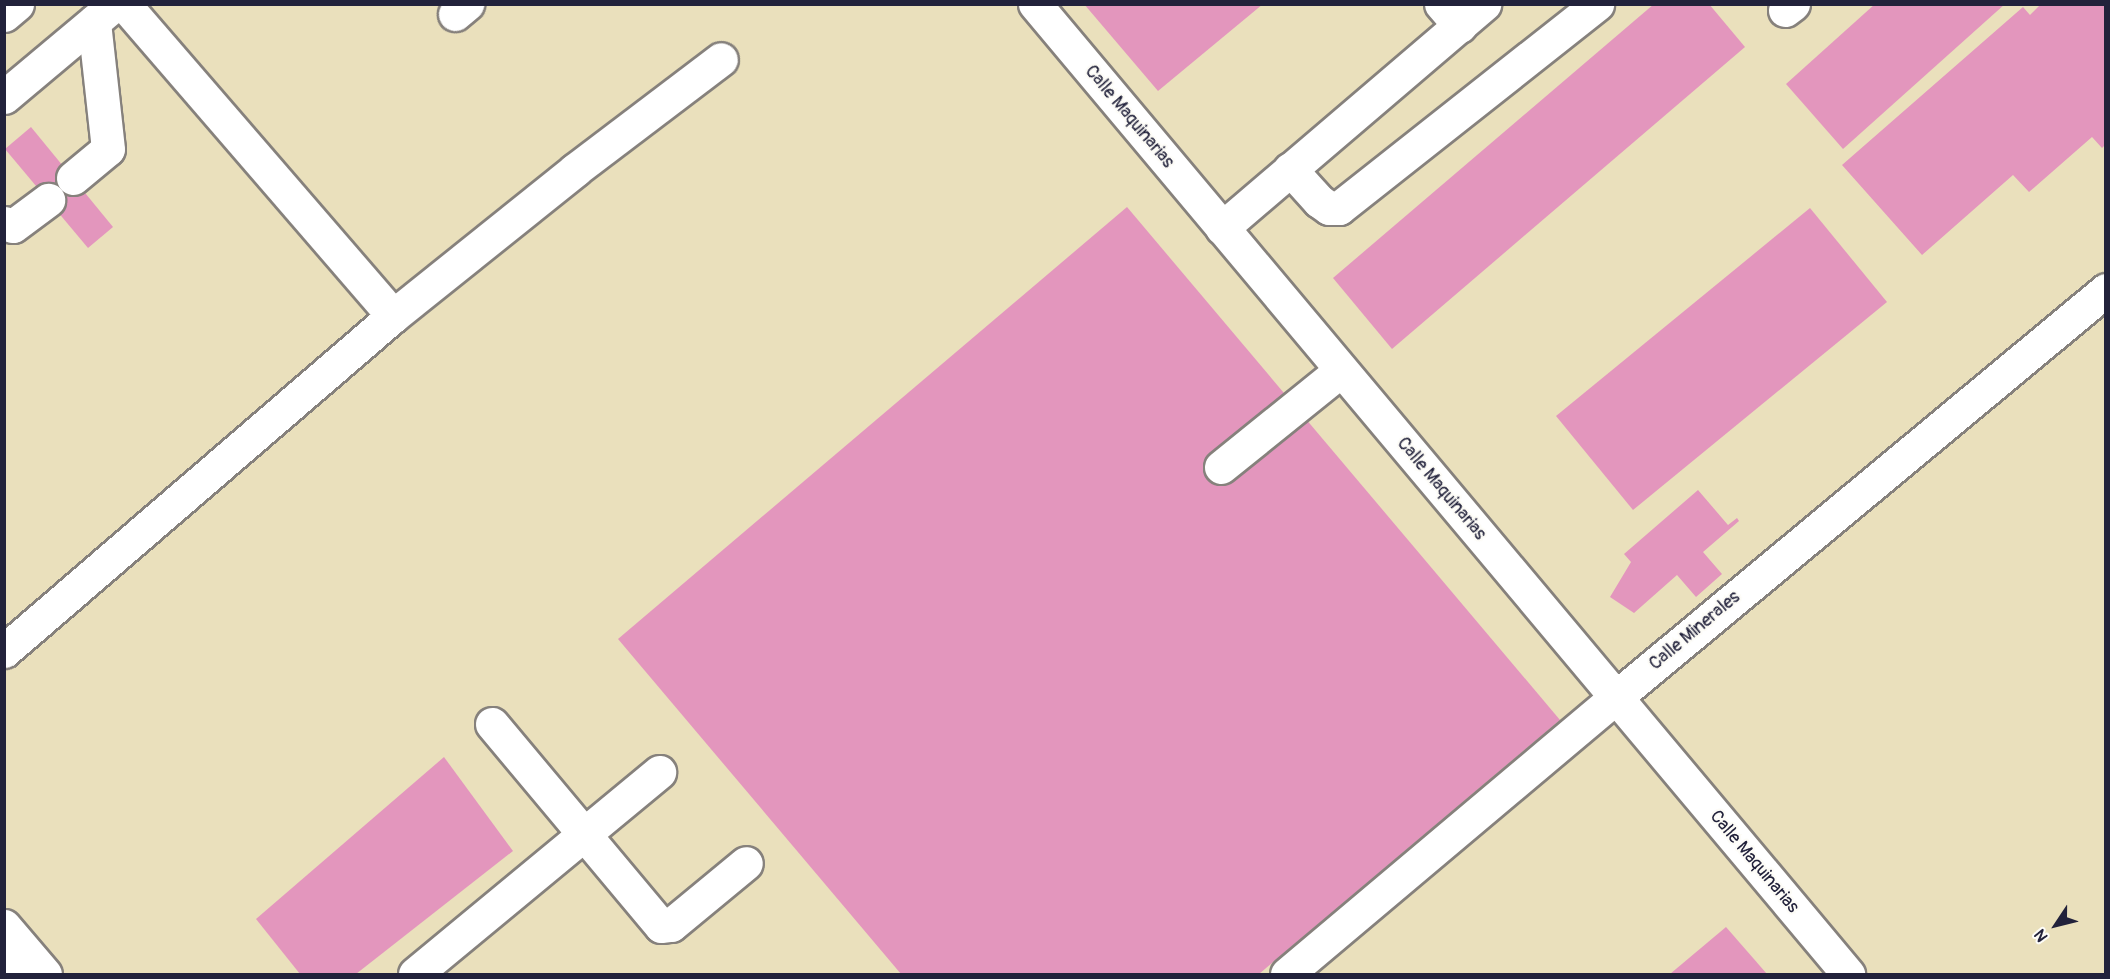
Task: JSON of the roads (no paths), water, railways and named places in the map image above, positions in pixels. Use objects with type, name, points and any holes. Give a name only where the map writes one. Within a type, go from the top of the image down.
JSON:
[{"type":"main road","points":[[4,15],[17,4]]},
{"type":"main road","points":[[124,4],[393,316]]},
{"type":"main road","name":"Calle Maquinarias","points":[[1035,4],[1848,975]]},
{"type":"main road","points":[[1222,228],[1290,169],[1450,15],[1484,4]]},
{"type":"main road","points":[[1290,169],[1319,201],[1329,208],[1339,208],[1597,4]]},
{"type":"main road","points":[[4,97],[104,13]]},
{"type":"main road","points":[[73,178],[108,149],[104,13]]},
{"type":"main road","points":[[4,651],[393,316],[575,170],[722,59]]},
{"type":"main road","points":[[4,223],[13,226],[48,200]]},
{"type":"main road","name":"Calle Minerales","points":[[1287,975],[1616,697],[2106,290]]},
{"type":"main road","points":[[1221,467],[1341,370]]},
{"type":"main road","points":[[492,724],[661,926],[671,925],[746,863]]},
{"type":"main road","points":[[415,975],[659,772]]},
{"type":"main road","points":[[4,926],[45,975]]},
{"type":"main road","points":[[4,949],[11,975]]}]
